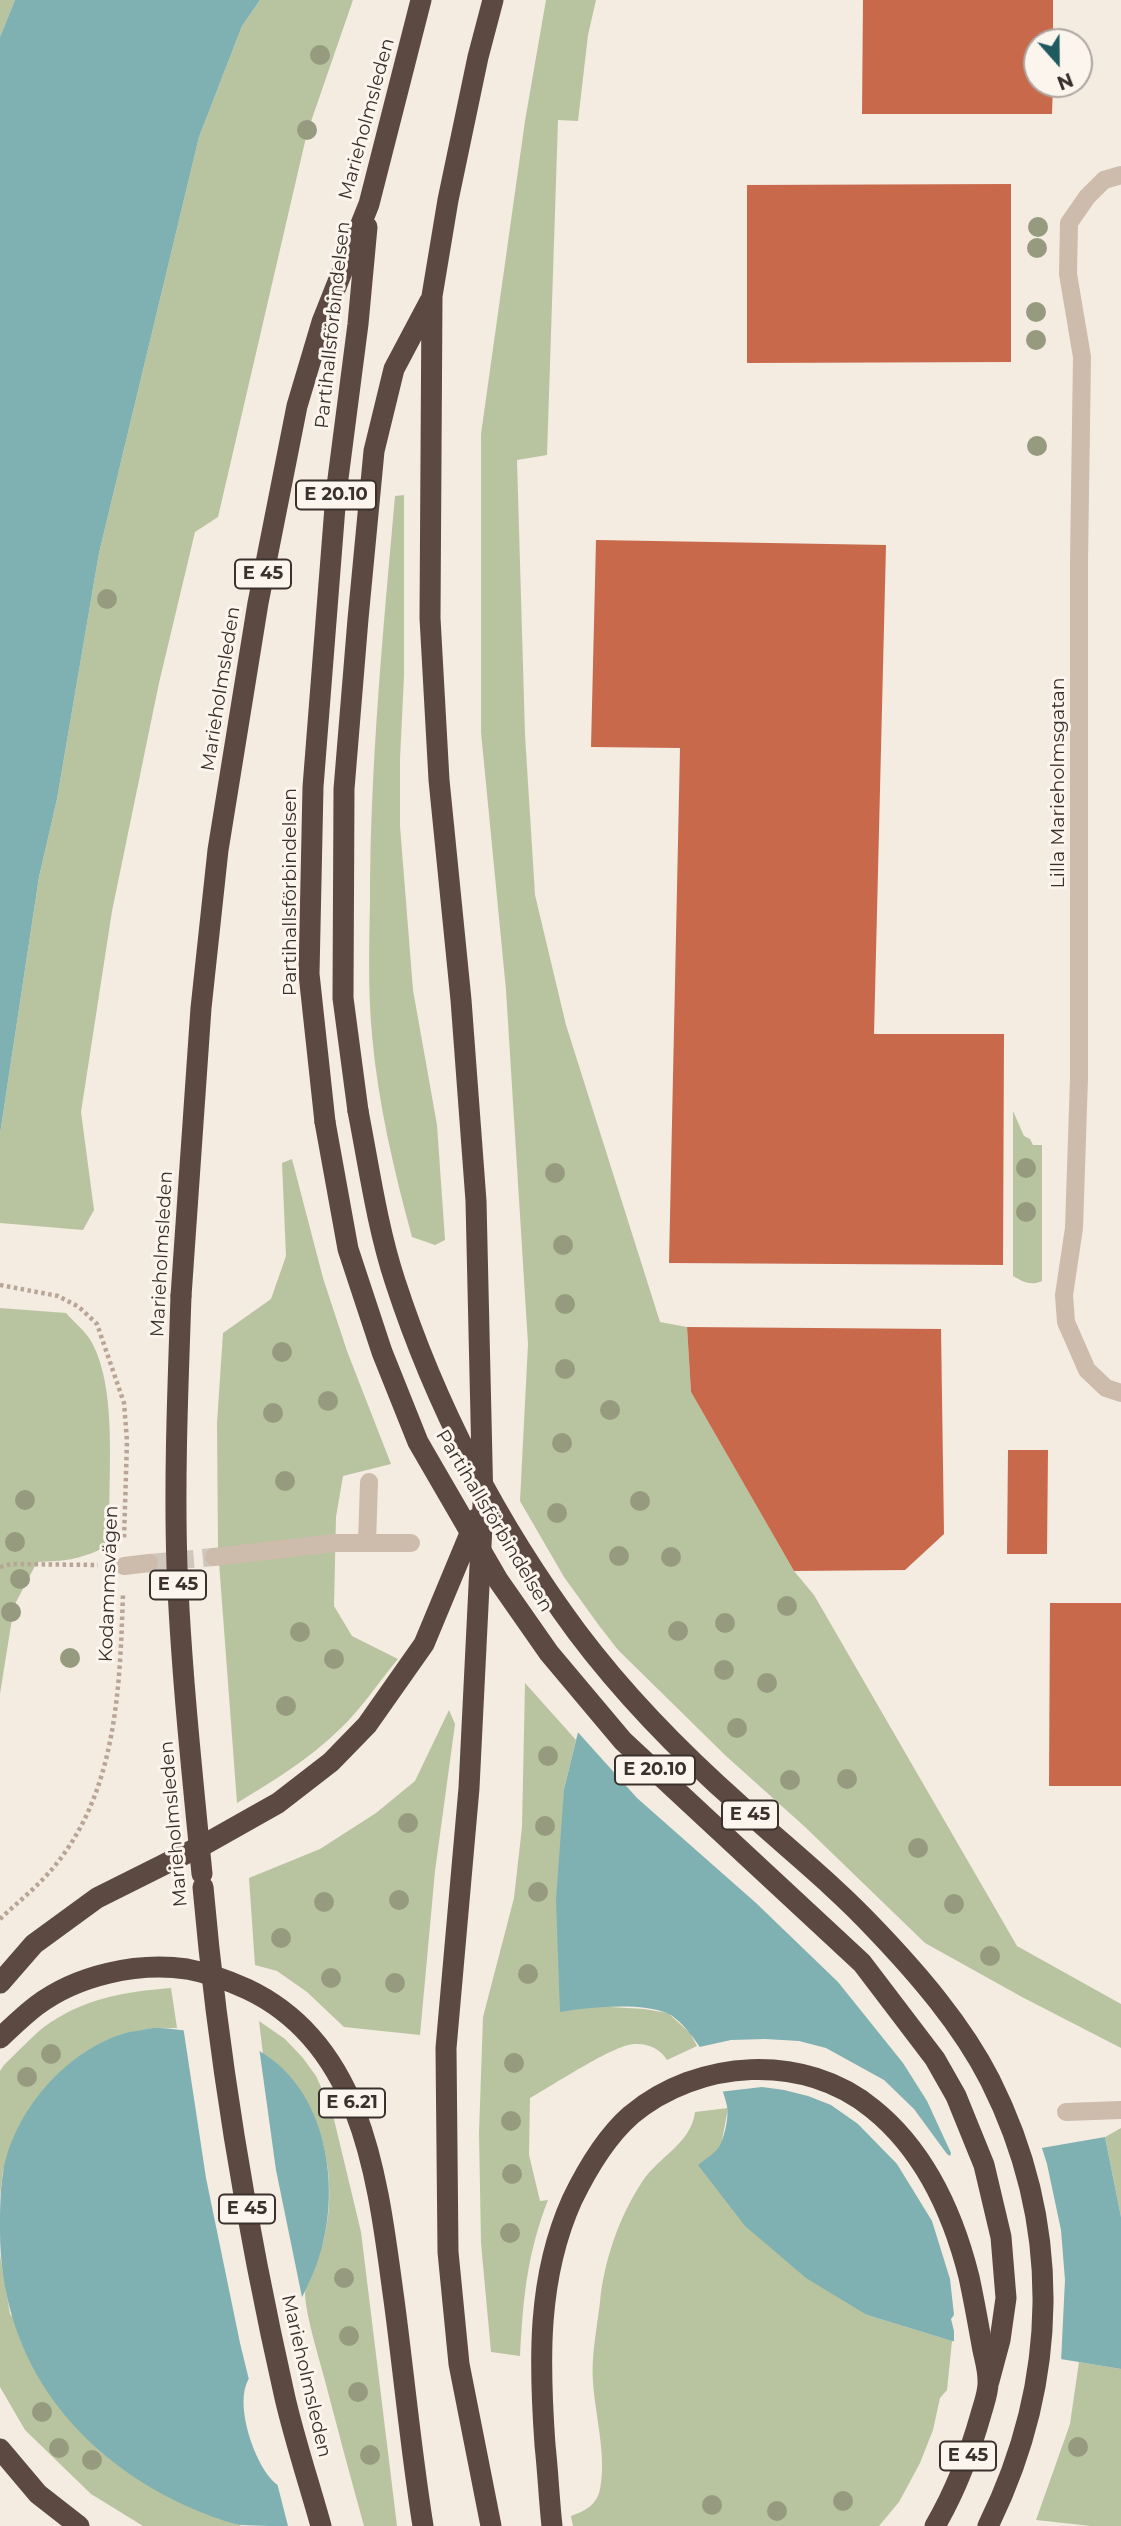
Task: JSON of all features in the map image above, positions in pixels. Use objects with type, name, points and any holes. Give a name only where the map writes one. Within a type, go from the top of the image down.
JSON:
[{"type":"highway","name":"Marieholmsleden","points":[[321,2526],[286,2400],[252,2242],[225,2073],[205,1910],[188,1737],[177,1566],[177,1416],[181,1296],[201,1008],[218,850],[258,603],[298,406],[322,322],[369,204],[421,0]]},
{"type":"highway","name":"E 45","points":[[491,2526],[459,2364],[448,2252],[446,2049],[469,1788],[483,1505],[475,1201],[461,1000],[439,780],[430,618],[432,296],[448,200],[478,57],[493,0]]},
{"type":"highway","name":"Partihallsförbindelsen","points":[[369,204],[358,324],[336,494],[313,787],[309,974],[325,1122],[348,1249],[382,1352],[418,1442],[499,1580],[549,1653],[624,1741],[862,1963],[919,2037],[956,2096],[984,2165],[996,2208],[1006,2298],[1000,2340],[977,2429],[962,2473],[935,2526]]},
{"type":"highway","name":"Partihallsförbindelsen","points":[[432,296],[394,369],[374,451],[344,789],[343,998],[358,1111],[391,1265],[416,1338],[459,1440],[494,1508],[578,1633],[625,1691],[679,1749],[873,1927],[914,1972],[976,2055],[999,2100],[1023,2157],[1037,2217],[1044,2303],[1038,2366],[1023,2443],[1011,2477],[988,2526]]},
{"type":"highway","points":[[0,1983],[34,1944],[97,1898],[236,1827],[293,1793],[331,1762],[367,1725],[424,1644],[483,1505]]},
{"type":"highway","name":"E 6.21","points":[[0,2038],[37,2005],[70,1987],[130,1969],[165,1967],[204,1972],[267,1998],[308,2033],[339,2075],[346,2090],[356,2114],[375,2180],[387,2248],[423,2526]]},
{"type":"highway","name":"E 45","points":[[552,2524],[540,2380],[541,2329],[545,2291],[561,2230],[584,2176],[629,2116],[683,2082],[728,2071],[778,2070],[811,2078],[845,2091],[864,2102],[892,2126],[927,2171],[951,2221],[969,2278],[989,2381]]},
{"type":"highway","points":[[0,2449],[38,2494],[79,2526]]},
{"type":"street","name":"Lilla Marieholmsgatan","points":[[1121,175],[1104,180],[1087,197],[1069,223],[1068,274],[1082,357],[1079,561],[1079,1078],[1074,1228],[1064,1296],[1066,1322],[1087,1370],[1106,1388],[1121,1393]]},
{"type":"street","points":[[368,1543],[369,1482]]},
{"type":"street","points":[[214,1557],[335,1544],[411,1543]]},
{"type":"street","points":[[124,1566],[149,1563]]},
{"type":"street","points":[[1066,2112],[1121,2110]]},
{"type":"path","name":"Kodammsvägen","points":[[0,1285],[58,1296],[79,1307],[97,1324],[124,1404],[127,1441],[121,1670],[102,1775],[80,1829],[57,1863],[0,1919]]},
{"type":"path","points":[[0,1567],[11,1564],[124,1566]]},
{"type":"green space","points":[[0,0],[15,0],[0,37]]},
{"type":"green space","points":[[260,0],[353,0],[307,133],[218,517],[195,532],[159,683],[112,911],[81,1112],[94,1210],[83,1230],[0,1223],[0,1134],[39,877],[57,799],[99,553],[199,137],[242,26]]},
{"type":"green space","points":[[546,0],[596,0],[588,35],[578,121],[558,120],[547,455],[517,460],[525,735],[535,895],[566,1025],[660,1322],[687,1327],[691,1392],[794,1571],[814,1595],[1017,1946],[1121,2004],[1121,2048],[925,1943],[804,1826],[726,1756],[613,1645],[564,1577],[520,1501],[528,1344],[506,990],[481,732],[481,434],[525,121]]},
{"type":"green space","points":[[404,495],[404,676],[400,826],[413,990],[437,1125],[445,1240],[435,1245],[412,1237],[383,1111],[370,1002],[372,801],[378,700],[395,496]]},
{"type":"green space","points":[[1013,1111],[1024,1136],[1030,1139],[1033,1145],[1042,1145],[1042,1281],[1034,1283],[1024,1282],[1013,1276]]},
{"type":"green space","points":[[292,1159],[323,1278],[347,1351],[391,1464],[343,1476],[336,1517],[334,1606],[352,1636],[398,1659],[355,1713],[327,1741],[290,1770],[237,1803],[218,1549],[217,1423],[223,1333],[271,1299],[286,1256],[282,1163]]},
{"type":"green space","points":[[0,1308],[66,1313],[91,1341],[100,1361],[109,1409],[110,1535],[104,1548],[86,1555],[37,1562],[14,1606],[0,1694]]},
{"type":"green space","points":[[525,1683],[576,1740],[564,1789],[560,2011],[594,2006],[668,2013],[690,2033],[697,2046],[667,2060],[661,2052],[648,2045],[624,2046],[530,2098],[529,2155],[540,2201],[548,2200],[535,2239],[527,2276],[520,2356],[491,2352],[481,2243],[479,2133],[483,2017],[514,1898],[522,1827]]},
{"type":"green space","points":[[449,1710],[455,1724],[435,1871],[420,2035],[344,2027],[307,1992],[277,1971],[255,1965],[249,1878],[320,1849],[376,1813],[415,1781]]},
{"type":"green space","points":[[171,1988],[177,2028],[153,2028],[122,2034],[91,2049],[58,2075],[3,2170],[0,2196],[0,2071],[4,2065],[44,2027],[74,2009],[120,1994]]},
{"type":"green space","points":[[259,2021],[285,2039],[303,2058],[316,2076],[332,2111],[361,2232],[397,2526],[364,2526],[313,2335],[305,2294],[324,2239],[328,2214],[327,2162],[312,2112],[299,2090],[283,2070],[263,2054]]},
{"type":"green space","points":[[728,2108],[721,2146],[867,2315],[952,2341],[947,2390],[940,2398],[933,2430],[920,2463],[899,2502],[879,2526],[573,2526],[571,2516],[593,2503],[598,2495],[602,2477],[593,2362],[602,2287],[614,2240],[626,2210],[642,2182],[681,2141],[695,2112]]},
{"type":"green space","points":[[1121,2128],[1121,2217],[1105,2137]]},
{"type":"green space","points":[[0,2255],[10,2314],[176,2500],[241,2526],[143,2526],[91,2494],[25,2430],[0,2387]]},
{"type":"green space","points":[[1079,2362],[1121,2369],[1121,2526],[1091,2526],[1036,2520],[1070,2424]]},
{"type":"water","points":[[15,0],[260,0],[242,26],[199,137],[99,553],[57,799],[39,877],[0,1134],[0,37]]},
{"type":"water","points":[[603,1631],[634,1682],[1030,2150],[1105,2137],[1121,2217],[1121,2369],[952,2341],[867,2315],[806,2278],[745,2226],[698,2165],[719,2146],[725,2130],[727,2110],[713,2068],[686,2029],[667,2013],[643,2008],[599,2007],[560,2012],[556,1900],[564,1789]]},
{"type":"water","points":[[153,2028],[190,2031],[230,2039],[252,2047],[278,2064],[298,2087],[313,2114],[323,2143],[329,2206],[316,2266],[291,2318],[248,2380],[244,2395],[245,2421],[253,2448],[271,2479],[291,2496],[302,2526],[239,2525],[213,2517],[162,2494],[114,2463],[73,2425],[56,2404],[31,2364],[14,2322],[3,2277],[0,2209],[3,2173],[18,2129],[44,2088],[80,2055],[122,2034]]},
{"type":"pier","points":[[601,1628],[637,1680],[749,1791],[886,1917],[942,1982],[987,2043],[1032,2147],[1041,2145],[1047,2164],[1061,2230],[1065,2280],[1061,2362],[954,2345],[950,2279],[932,2221],[897,2164],[858,2124],[831,2105],[784,2090],[762,2087],[719,2092],[712,2074],[695,2048],[731,2040],[765,2039],[799,2041],[826,2048],[884,2080],[914,2109],[947,2154],[950,2156],[951,2153],[927,2101],[903,2063],[838,1982],[756,1903],[637,1798],[575,1729]]},
{"type":"pier","points":[[183,2026],[259,2047],[276,2170],[303,2302],[278,2345],[250,2384],[206,2178]]},
{"type":"pier","points":[[276,2479],[292,2491],[306,2507],[306,2526],[288,2526]]},
{"type":"building","points":[[863,0],[1053,0],[1053,28],[1023,28],[1023,98],[1053,98],[1052,114],[862,114]]},
{"type":"building","points":[[1011,184],[1011,362],[747,363],[747,185]]},
{"type":"building","points":[[596,540],[886,545],[874,1034],[1004,1034],[1003,1265],[669,1263],[680,748],[591,747]]},
{"type":"building","points":[[687,1327],[941,1329],[944,1534],[905,1570],[794,1571],[691,1392]]},
{"type":"building","points":[[1008,1450],[1048,1450],[1047,1554],[1007,1554]]},
{"type":"building","points":[[1050,1603],[1121,1603],[1121,1786],[1049,1786]]},
{"type":"tunnel","points":[[149,1563],[214,1557]]}]
